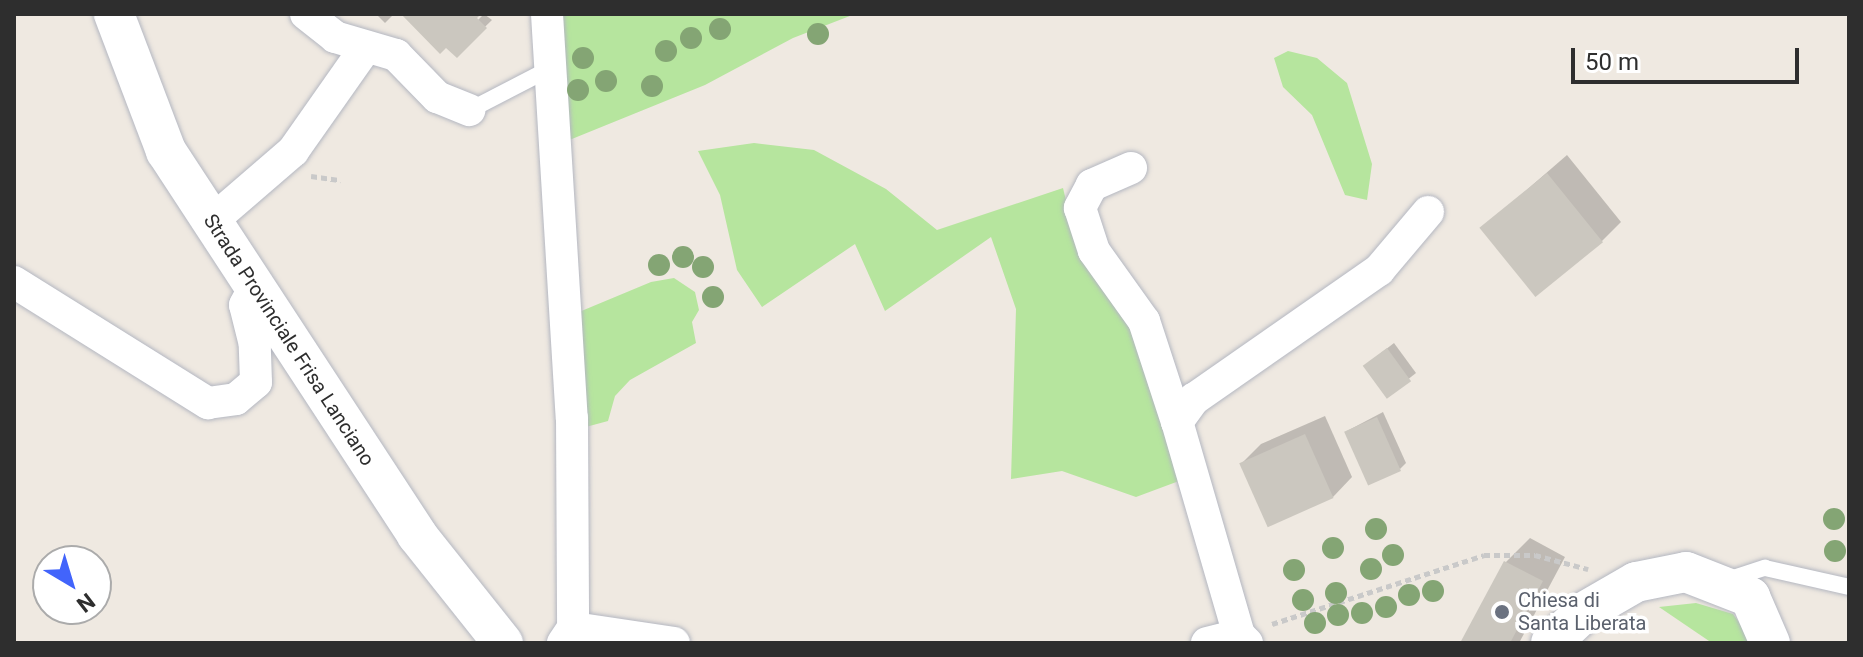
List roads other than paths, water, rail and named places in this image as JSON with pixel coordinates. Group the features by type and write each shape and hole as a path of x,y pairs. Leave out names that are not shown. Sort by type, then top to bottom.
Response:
{"street":[{"name":"Strada Provinciale Frisa Lanciano","path":"114,14 166,151 417,535 503,643"},
{"path":"306,14 335,37 396,55 437,97 470,110"},
{"path":"547,14 572,418 568,636 674,643"},
{"path":"212,221 293,151 366,47"},
{"path":"1131,168 1092,185 1080,208 1094,251 1144,321 1243,639 1207,643"},
{"path":"1177,422 1194,399 1379,270 1428,212"},
{"path":"14,282 208,403 236,399 256,382 255,345 245,305 254,288"},
{"path":"1551,643 1584,612 1636,582 1686,572 1750,597 1770,643"}],"lane":[{"path":"470,110 549,69"},
{"path":"1716,584 1765,568 1849,587"}],"place":[{"name":"Chiesa di Santa Liberata","path":"1502,612"}]}
